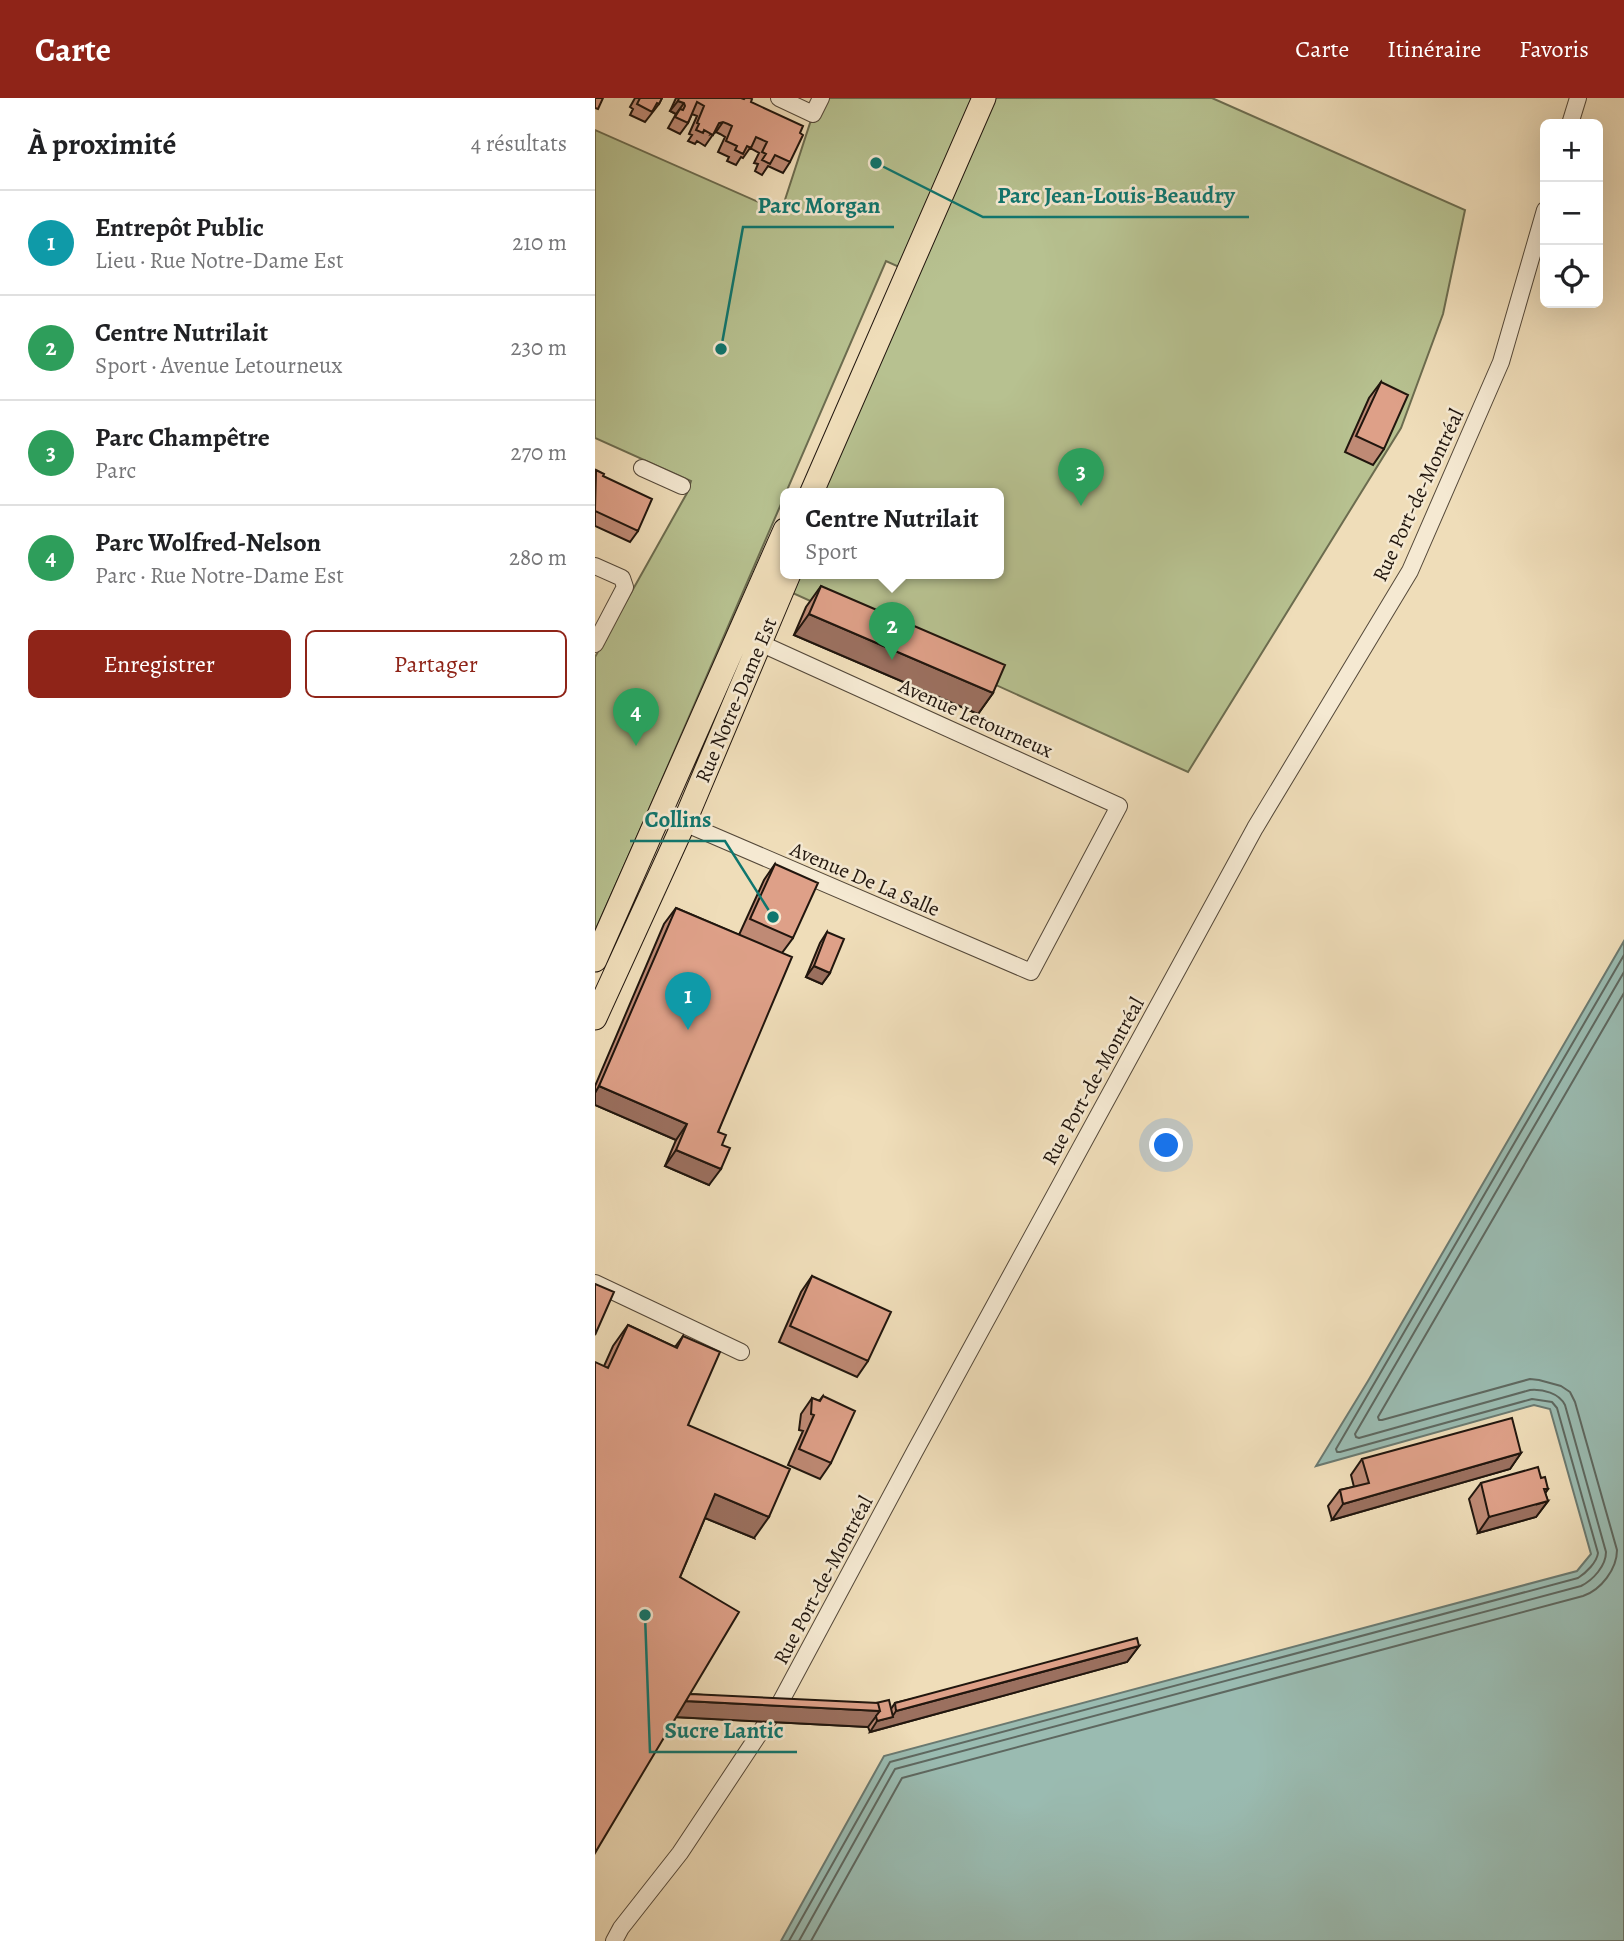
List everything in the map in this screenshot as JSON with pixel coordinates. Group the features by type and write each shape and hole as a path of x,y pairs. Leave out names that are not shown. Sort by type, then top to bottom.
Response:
{"main road":[{"path":"814,488 984,98"},
{"name":"Rue Notre-Dame Est","path":"595,1018 684,823 780,545"},
{"name":"Rue Notre-Dame Est","path":"595,960 750,638 786,579"}],"street":[{"path":"779,98 813,114 821,98"},
{"path":"1572,119 1578,98"},
{"name":"Rue Port-de-Montréal","path":"614,1941 621,1928 680,1853 781,1701 1255,828 1410,571 1501,362 1540,227"},
{"path":"642,468 682,486"},
{"path":"595,566 622,578 625,587 595,644"},
{"name":"Avenue Letourneux","path":"750,638 1119,806 1031,972"},
{"name":"Avenue De La Salle","path":"684,823 1031,972"},
{"path":"595,1283 741,1352"}],"green space":[{"path":"821,98 984,98 908,271 886,261 788,488 780,488 780,506 595,931 595,657 687,493 691,481 595,438 595,130 781,212 813,114"},
{"path":"990,98 1212,98 1465,210 1443,314 1401,428 1188,772 775,585 780,573 780,579 1004,579 1004,488 818,488"}],"water":[{"path":"1624,941 1624,1941 781,1941 884,1756 1577,1571 1591,1554 1550,1409 1534,1405 1316,1466"}],"building":[{"path":"595,98 603,98 598,109 595,108"},
{"path":"640,98 662,98 652,112 637,104"},
{"path":"679,98 750,98 751,102 803,126 800,133 803,135 790,162 775,155 770,164 762,160 766,154 762,152 767,142 756,137 751,148 747,146 743,154 735,150 737,146 726,141 732,126 728,124 719,123 713,135 704,130 703,133 696,130 704,106 697,102 688,123 675,117 685,106 678,101"},
{"path":"1381,382 1408,395 1384,449 1356,436"},
{"path":"596,470 604,474 603,476 652,499 638,531 595,511"},
{"path":"821,586 1005,665 993,693 809,614"},
{"path":"775,864 818,883 793,938 750,919"},
{"path":"676,908 792,957 718,1132 726,1135 722,1145 730,1148 721,1169 676,1150 687,1124 599,1086"},
{"path":"827,932 844,939 830,973 814,966"},
{"path":"812,1276 891,1312 868,1361 790,1326"},
{"path":"595,1284 614,1292 595,1335"},
{"path":"628,1325 677,1348 683,1336 720,1352 688,1425 790,1469 769,1517 715,1494 680,1577 739,1612 595,1853 595,1362 608,1368"},
{"path":"823,1396 855,1411 831,1463 799,1449 814,1415 811,1414 812,1398 820,1401"},
{"path":"1512,1418 1521,1453 1343,1504 1340,1490 1369,1483 1362,1459"},
{"path":"1538,1467 1541,1478 1545,1477 1548,1489 1544,1489 1548,1501 1489,1517 1481,1483"},
{"path":"1137,1638 1139,1646 896,1711 895,1703"},
{"path":"690,1694 878,1703 880,1711 686,1701"},
{"path":"889,1700 893,1717 877,1721 876,1716 880,1711 876,1703"}],"place":[{"name":"Parc Jean-Louis-Beaudry","path":"876,163"},
{"name":"Parc Morgan","path":"721,349"},
{"name":"Parc Champêtre","path":"1081,506"},
{"name":"Centre Nutrilait","path":"892,660"},
{"name":"Parc Wolfred-Nelson","path":"636,746"},
{"name":"Collins","path":"773,917"},
{"name":"Entrepôt Public","path":"688,1030"},
{"name":"Sucre Lantic","path":"645,1615"}]}
